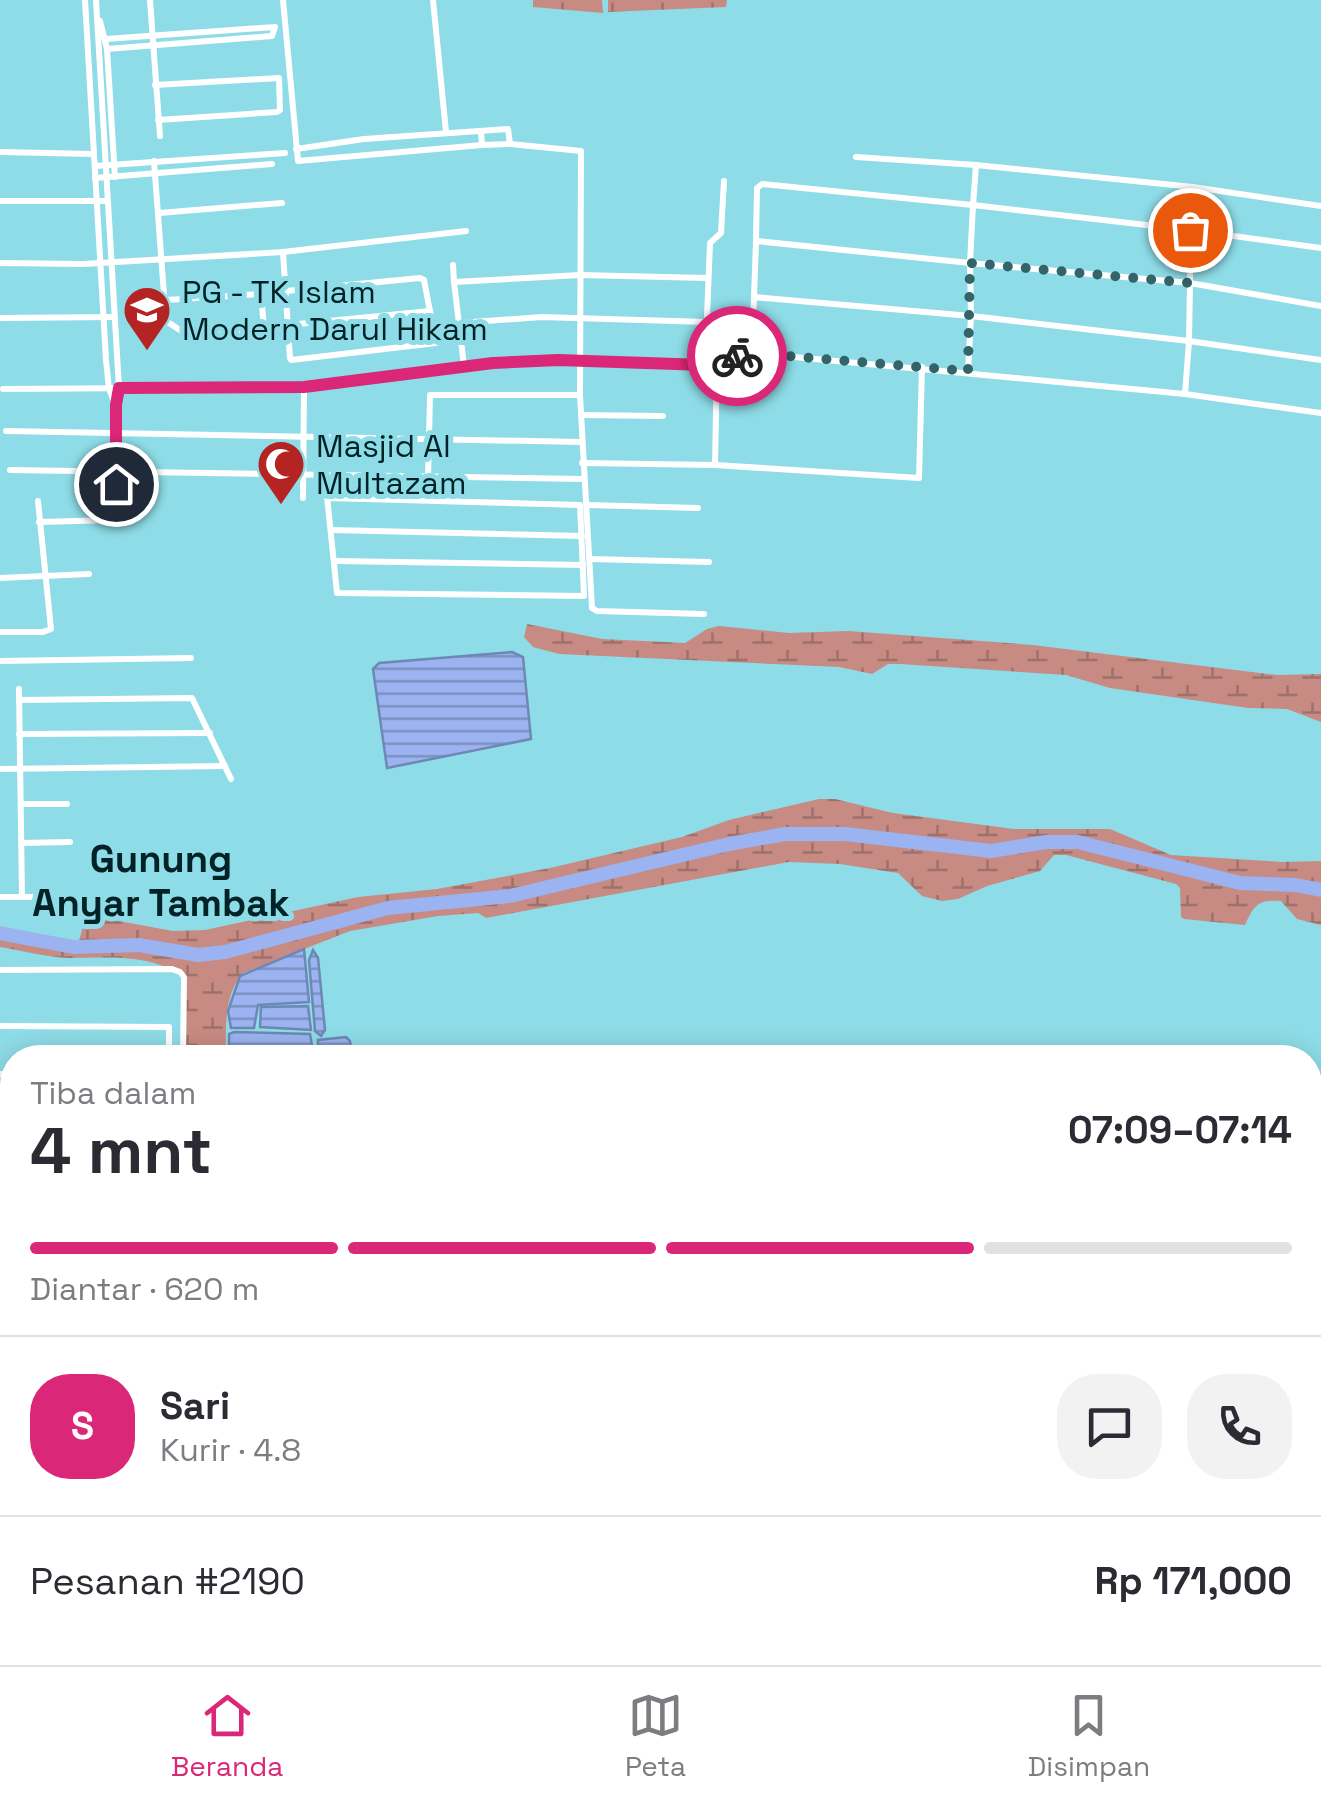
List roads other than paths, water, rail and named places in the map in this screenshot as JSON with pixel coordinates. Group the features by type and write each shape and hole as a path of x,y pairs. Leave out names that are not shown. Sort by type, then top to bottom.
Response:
{"street":[{"path":"85,0 109,388 116,405"},
{"path":"39,522 113,520 117,510 119,388 108,201 111,178 96,0"},
{"path":"150,0 160,136"},
{"path":"283,0 298,161 481,137 509,138"},
{"path":"432,0 446,132"},
{"path":"97,16 106,39 109,164"},
{"path":"106,39 273,27 275,35 106,49"},
{"path":"155,85 278,77 277,112 158,120"},
{"path":"296,149 446,132 580,149 581,442 592,608 704,614"},
{"path":"0,152 94,154"},
{"path":"95,178 284,153"},
{"path":"856,157 1193,187 1321,206"},
{"path":"95,166 272,164"},
{"path":"968,371 976,166"},
{"path":"154,168 166,318 189,336 262,330 262,295 166,300"},
{"path":"705,365 706,278 710,243 722,233 724,180"},
{"path":"752,353 757,188 762,184 973,205 1321,248"},
{"path":"1185,394 1193,187"},
{"path":"0,201 108,201"},
{"path":"159,213 282,204"},
{"path":"0,263 112,263 283,252 466,231"},
{"path":"756,241 1190,283 1321,306"},
{"path":"283,252 290,358 436,343 424,280 420,278 286,291"},
{"path":"453,265 464,366"},
{"path":"454,282 580,274 706,278"},
{"path":"754,297 972,316 1321,360"},
{"path":"288,325 430,311"},
{"path":"0,318 114,317"},
{"path":"458,323 580,318 706,322"},
{"path":"3,390 304,387 464,366 580,361 705,365 752,353 968,371 1321,413"},
{"path":"715,465 717,360"},
{"path":"582,463 715,465 919,478 922,367"},
{"path":"303,498 304,387"},
{"path":"428,479 430,395 580,396"},
{"path":"581,415 663,416"},
{"path":"6,431 428,436 581,442"},
{"path":"10,470 584,479"},
{"path":"324,477 337,593 584,596 580,505 327,498"},
{"path":"0,632 50,629 38,501"},
{"path":"588,505 698,508"},
{"path":"331,530 582,536"},
{"path":"590,559 709,562"},
{"path":"334,560 583,566"},
{"path":"0,578 89,574"},
{"path":"0,661 191,658"},
{"path":"18,689 22,897"},
{"path":"19,700 192,698 231,779"},
{"path":"19,734 210,733"},
{"path":"0,769 225,766"},
{"path":"20,804 68,804"},
{"path":"21,842 70,842"},
{"path":"0,897 73,897"},
{"path":"0,970 180,972 184,978 184,1045"},
{"path":"0,1026 169,1027 169,1045"}],"water":[{"path":"512,652 523,657 531,739 387,768 373,669 379,663"},
{"path":"304,949 309,1002 258,1005 254,1028 231,1028 228,1011 240,976"},
{"path":"313,950 318,958 325,1030 321,1036 315,1031 309,960"},
{"path":"308,1006 311,1030 260,1027 261,1007"},
{"path":"229,1034 310,1034 312,1045 229,1045"},
{"path":"346,1037 350,1045 318,1045 318,1040"}],"waterway":[{"path":"0,933 73,947 139,945 198,955 225,952 388,908 510,896 785,834 845,834 991,851 1046,842 1078,842 1240,883 1321,890"}],"place":[{"name":"PG - TK Islam Modern Darul Hikam","path":"147,352"},
{"name":"Masjid Al Multazam","path":"281,506"}],"district":[{"name":"Gunung Anyar Tambak","path":"161,881"}]}
